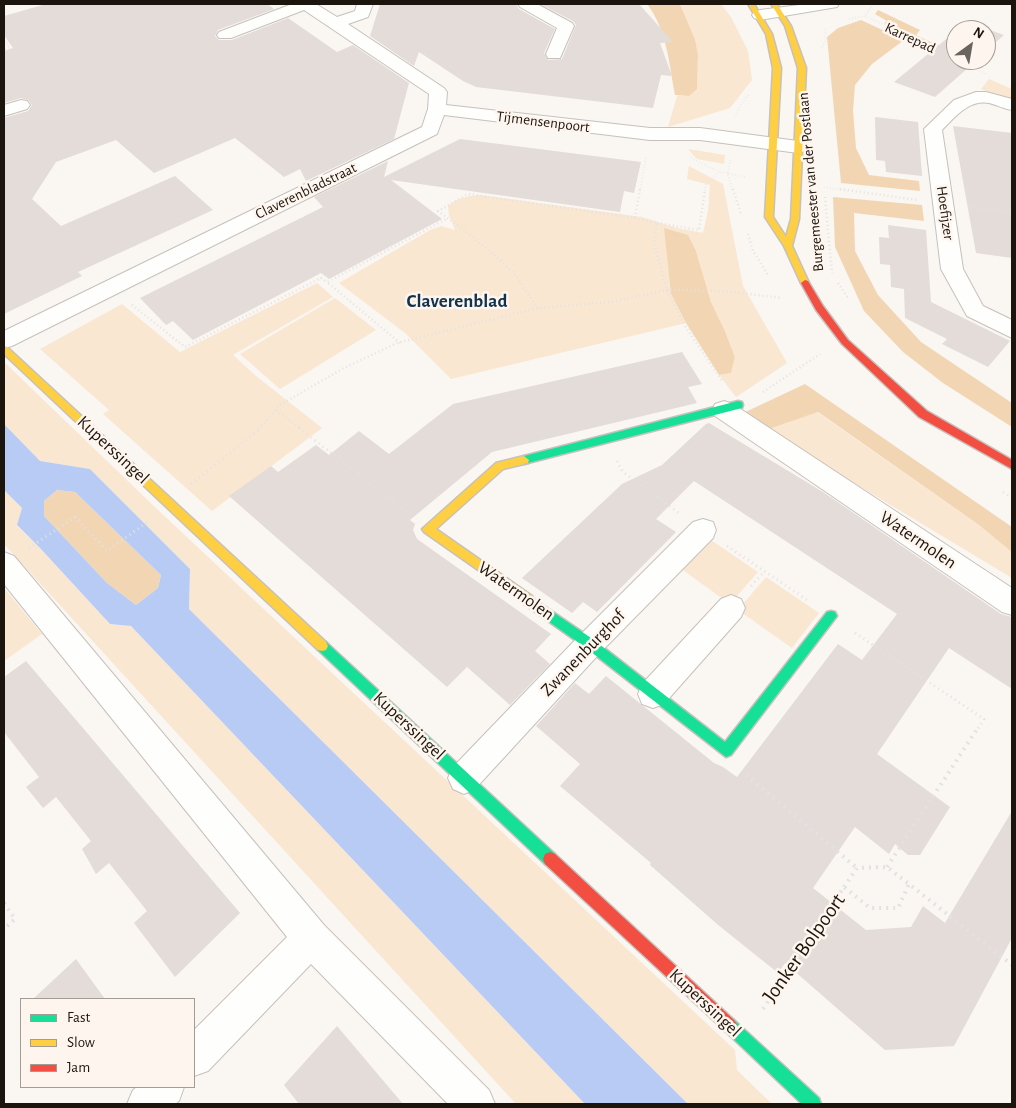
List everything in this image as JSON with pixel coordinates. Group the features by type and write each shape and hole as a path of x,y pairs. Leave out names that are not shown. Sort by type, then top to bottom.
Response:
{"street":[{"path":"225,35 306,4 438,92 437,109"},
{"path":"336,23 362,14 365,4"},
{"path":"526,4 566,26 554,54"},
{"path":"756,9 831,4"},
{"name":"Burgemeester van der Postlaan","path":"777,8 796,44 802,68 795,219 788,246"},
{"name":"Burgemeester van der Postlaan","path":"756,9 774,45 777,68 769,218 788,246 798,273 819,308 845,342 923,414 1012,465"},
{"name":"Hoefijzer","path":"1012,105 981,91 964,100 933,129 952,269 975,311 1012,330"},
{"path":"4,111 21,105"},
{"name":"Tijmensenpoort","path":"437,109 650,134 722,150 772,150 797,154"},
{"name":"Claverenbladstraat","path":"4,340 430,130 437,109"},
{"name":"Kuperssingel","path":"4,350 172,504 814,1104"},
{"path":"428,529 500,466 731,408"},
{"name":"Watermolen","path":"731,408 1012,603"},
{"name":"Watermolen","path":"428,529 590,644 726,751"},
{"name":"Zwanenburghof","path":"464,778 590,644 703,530"},
{"path":"14,557 311,938 475,1104"},
{"path":"653,694 731,608"},
{"path":"726,751 831,616"},
{"path":"195,1056 311,938"},
{"path":"148,1104 164,1088"}],"path":[{"name":"Karrepad","path":"873,4 865,16 946,54"},
{"path":"820,54 826,40 825,24"},
{"path":"211,25 225,35 235,43 38,113 25,109 16,98 18,96 17,91 211,25"},
{"path":"4,40 10,48 4,50"},
{"path":"118,56 140,60 144,64 144,70 138,78"},
{"path":"111,83 130,57"},
{"path":"101,62 94,74 101,81 124,83"},
{"path":"96,68 144,70"},
{"path":"736,117 740,106 750,93"},
{"path":"636,218 650,134"},
{"path":"538,308 512,271 471,235 438,211 468,194 636,218 657,224 699,230 706,184 719,172"},
{"name":"Burgemeester van der Postlaan","path":"824,187 831,273 851,303"},
{"path":"327,282 448,218"},
{"path":"657,224 654,244 667,290 731,408 770,389 821,354"},
{"path":"110,287 184,347 321,278 400,342"},
{"path":"14,557 75,517 107,551 172,504 179,494 261,428 280,405 342,369 400,342 538,308 611,302 667,290 724,291 783,298"},
{"path":"276,410 428,529"},
{"path":"726,751 735,766 857,868 887,867 1012,965"},
{"path":"844,887 857,868"},
{"name":"Jonker Bolpoort","path":"743,1038 844,887 870,908 898,908 909,884"},
{"path":"4,904 15,919 4,929"}],"shaded area":[{"path":"647,4 679,4 681,7 695,39 698,55 697,89 689,96 675,95 663,36 654,14"},
{"path":"679,4 721,4 731,17 748,51 752,80 730,108 668,127 677,96 689,96 697,88 698,55 695,39"},
{"path":"878,10 920,30 916,35 946,49 946,52 884,23 887,21 875,14"},
{"path":"861,20 904,40 872,64 855,85 853,111 856,148 869,175 919,181 920,191 841,183 827,37 838,28"},
{"path":"989,79 1012,89 1012,101 981,89"},
{"path":"688,149 725,155 724,164 697,159"},
{"path":"689,166 723,184 743,286 787,363 736,397 719,375 731,373 735,357 711,302 696,251 671,294 686,323 451,379 405,333 339,283 430,230 441,226 455,230 449,215 448,206 459,199 471,196 480,195 642,217 677,228 703,233 708,211 710,185 687,179"},
{"path":"833,197 922,205 924,221 854,213 855,251 878,295 921,342 1012,403 1012,427 943,383 903,352 864,311 835,247"},
{"path":"664,228 688,235 696,251 711,302 735,357 731,373 719,375 686,323 671,294"},
{"path":"317,283 333,297 233,355 256,376 322,428 212,511 103,414 109,410 40,349 122,304 180,352"},
{"path":"335,298 376,330 280,389 240,354"},
{"path":"4,362 159,511 735,1050 737,1070 772,1104 688,1104 189,609 190,569 90,469 40,461 4,424"},
{"path":"805,384 1012,527 1012,552 979,525 818,412 766,430 739,415"},
{"path":"817,412 1009,548 1012,552 1012,578 766,430"},
{"path":"4,490 22,508 17,526 40,548 110,624 131,626 585,1104 516,1104 4,544"},
{"path":"57,490 75,492 161,575 158,588 136,605 107,583 44,516 44,501"},
{"path":"708,538 758,572 730,604 680,568"},
{"path":"766,577 819,613 792,648 738,610"},
{"path":"4,588 42,634 4,661"}],"water":[{"path":"4,424 40,461 90,469 190,569 189,609 688,1104 585,1104 131,626 110,624 17,525 22,508 4,490","holes":["57,490 75,492 161,575 158,588 136,605 107,583 44,516 44,501"]}],"building":[{"path":"46,4 267,4 274,9 218,30 215,36 219,40 232,40 288,18 337,52 353,45 409,83 394,139 306,181 300,169 284,177 235,138 154,173 116,140 56,162 32,199 61,226 175,176 213,210 78,272 82,276 4,314 4,118 28,111 32,105 28,100 21,98 4,103 4,51 13,48 4,35 4,16"},
{"path":"380,4 516,4 519,9 555,29 544,53 548,60 562,59 576,25 573,21 540,4 639,4 673,42 660,43 672,76 661,75 653,108 476,87 463,81 419,52 414,66 370,36"},
{"path":"996,32 1004,35 996,42"},
{"path":"946,39 946,70 966,70 935,97 894,82"},
{"path":"875,117 918,122 922,176 886,172 885,161 876,160"},
{"path":"953,126 1012,133 1012,258 976,253"},
{"path":"460,139 641,162 634,193 624,191 620,212 391,180 442,219 329,279 321,273 193,340 173,321 166,325 140,298 323,207 314,197 388,161 384,177"},
{"path":"888,225 926,230 931,302 1010,341 988,367 942,344 947,339 905,318 904,289 891,287 890,265 880,264 879,237 889,238"},
{"path":"682,352 702,384 688,387 697,403 492,452 410,520 415,524 413,530 417,539 551,634 535,651 550,664 510,705 467,667 447,687 229,496 271,466 278,472 316,445 329,455 359,431 389,454 453,404"},
{"path":"709,423 823,492 1001,614 1012,617 1012,689 949,648 877,754 950,807 920,855 908,855 895,844 889,854 855,827 813,888 866,930 911,927 923,906 945,923 1012,811 1012,938 954,1046 885,1050 785,963 778,973 717,924 650,865 651,863 560,786 580,764 536,726 575,683 589,694 606,676 714,763 737,777 838,644 862,660 897,614 694,481 656,519 676,532 597,612 583,602 572,613 522,578 622,484 662,465"},
{"path":"26,661 240,913 175,977 134,923 147,911 109,863 96,874 82,849 91,841 56,797 43,808 26,787 39,777 4,732 4,677"},
{"path":"76,959 104,998 34,998"},
{"path":"337,1026 403,1104 299,1104 284,1085"}],"traffic: fast":[{"path":"524,460 738,405"},
{"path":"528,600 590,644 726,751 831,616"},
{"path":"322,646 550,859"},
{"path":"729,1025 813,1104"}],"traffic: slow":[{"path":"751,4 769,34 777,68 769,217 788,246 805,283"},
{"path":"774,4 788,26 802,68 795,219 788,246"},
{"path":"4,349 322,646"},
{"path":"524,460 500,466 428,529 528,600"}],"traffic: jam":[{"path":"805,283 819,308 845,342 923,414 1012,465"},
{"path":"550,859 729,1025"}],"district":[{"name":"Claverenblad","path":"457,301"}]}
